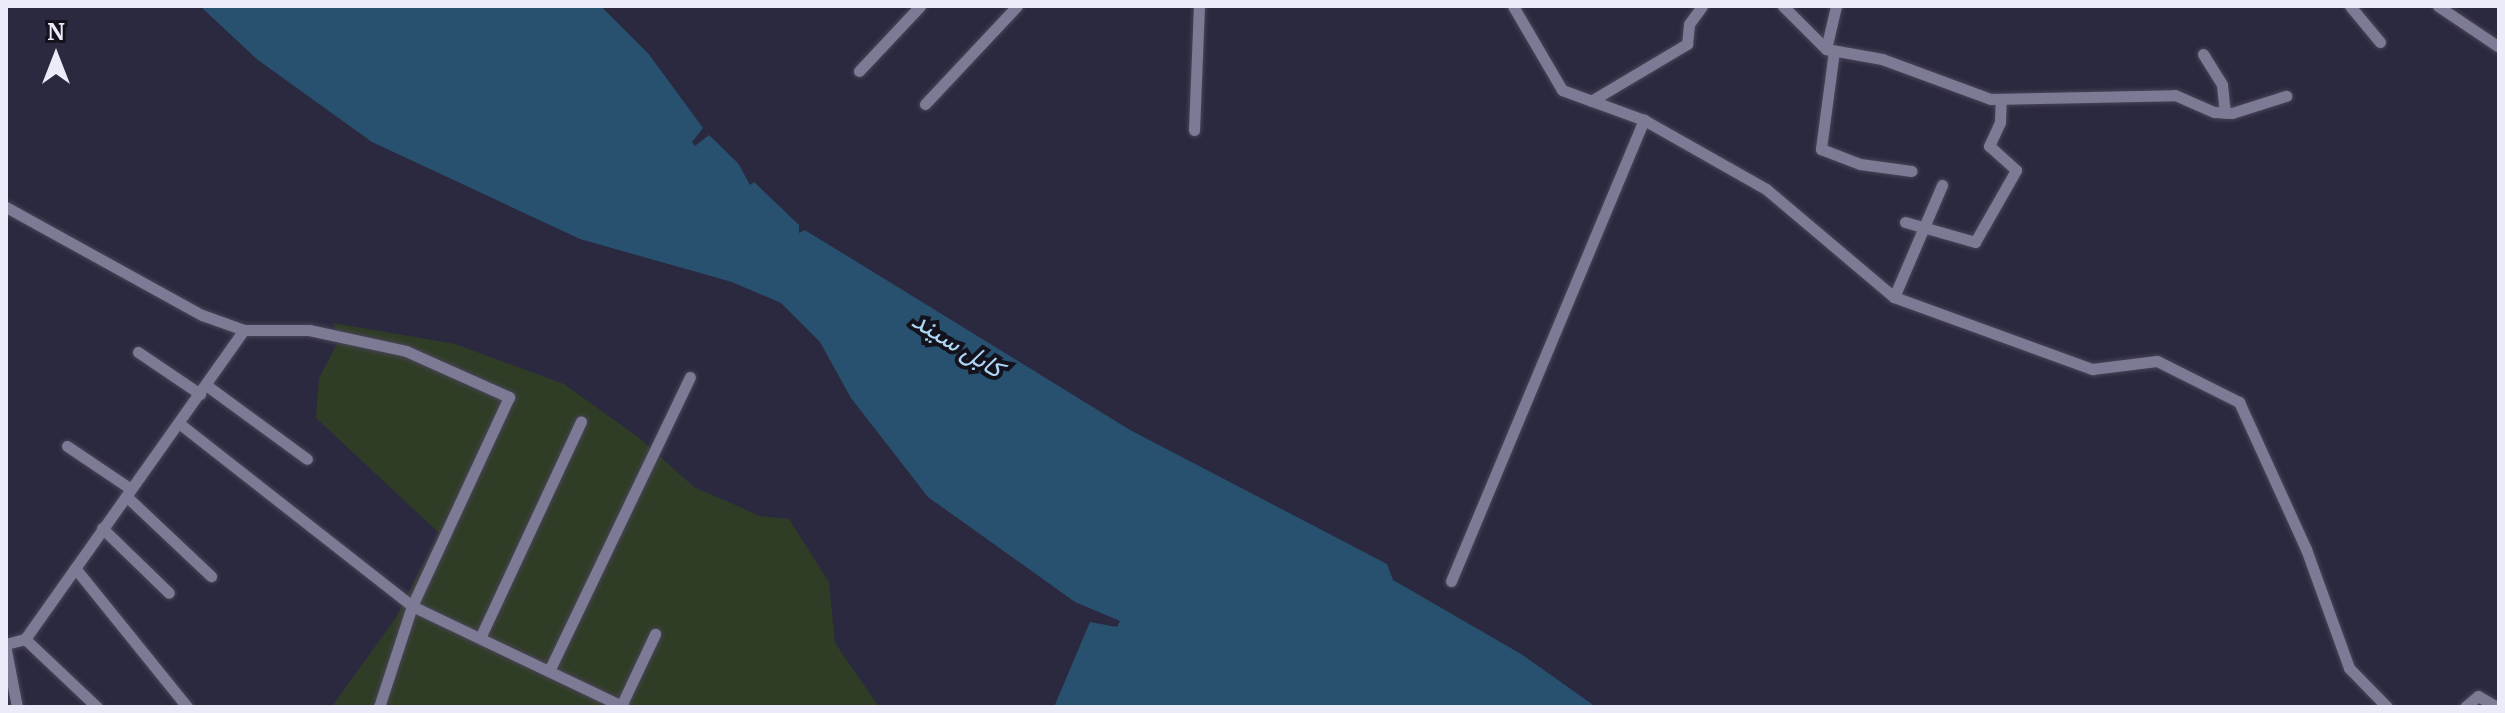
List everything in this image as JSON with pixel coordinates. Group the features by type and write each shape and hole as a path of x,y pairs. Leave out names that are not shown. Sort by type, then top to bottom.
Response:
{"street":[{"path":"859,71 920,6"},
{"path":"925,104 1017,6"},
{"path":"1194,130 1199,6"},
{"path":"1513,6 1562,90 1644,120 1766,189 1894,297 2092,369 2157,361 2239,402 2306,549 2349,668 2387,707"},
{"path":"1591,101 1687,44 1689,24 1702,6"},
{"path":"1783,6 1830,50 1882,59 2001,99 2175,95 2225,113 2286,96"},
{"path":"1836,6 1821,149 1860,164 1912,171"},
{"path":"2350,6 2380,42"},
{"path":"2438,6 2499,47"},
{"path":"2203,54 2222,85 2225,113"},
{"path":"1905,222 1975,242 2016,170 1989,146 2000,122 2001,99"},
{"path":"1451,581 1644,120"},
{"path":"1894,297 1942,185"},
{"path":"6,207 202,315 244,330 309,330 406,351 509,397 412,606 379,707"},
{"path":"6,644 25,639 244,330"},
{"path":"138,352 203,390 307,459"},
{"path":"549,671 690,377"},
{"path":"480,638 581,421"},
{"path":"180,424 412,606 623,706 655,634"},
{"path":"67,446 129,492 211,576"},
{"path":"102,528 169,593"},
{"path":"75,568 187,707"},
{"path":"25,639 97,707"},
{"path":"6,650 17,707"},
{"path":"2465,707 2478,696 2497,707"}],"green space":[{"path":"333,323 455,344 564,384 638,437 694,487 760,516 789,519 829,582 835,643 879,707 333,705 395,619 439,533 316,418 319,378 340,338"}],"water":[{"name":"کابل سيند","path":"200,6 601,6 648,53 709,134 805,230 1130,430 1387,564 1393,580 1521,654 1596,707 1054,707 1090,622 1117,627 1120,621 1075,602 928,497 851,398 820,342 781,303 732,282 580,239 372,142 258,60"}],"pier":[{"path":"601,6 641,39 706,126 784,209 881,276 805,230 799,233 799,225 754,182 750,185 738,163 709,135 695,146 692,142 703,128 648,53"}]}
